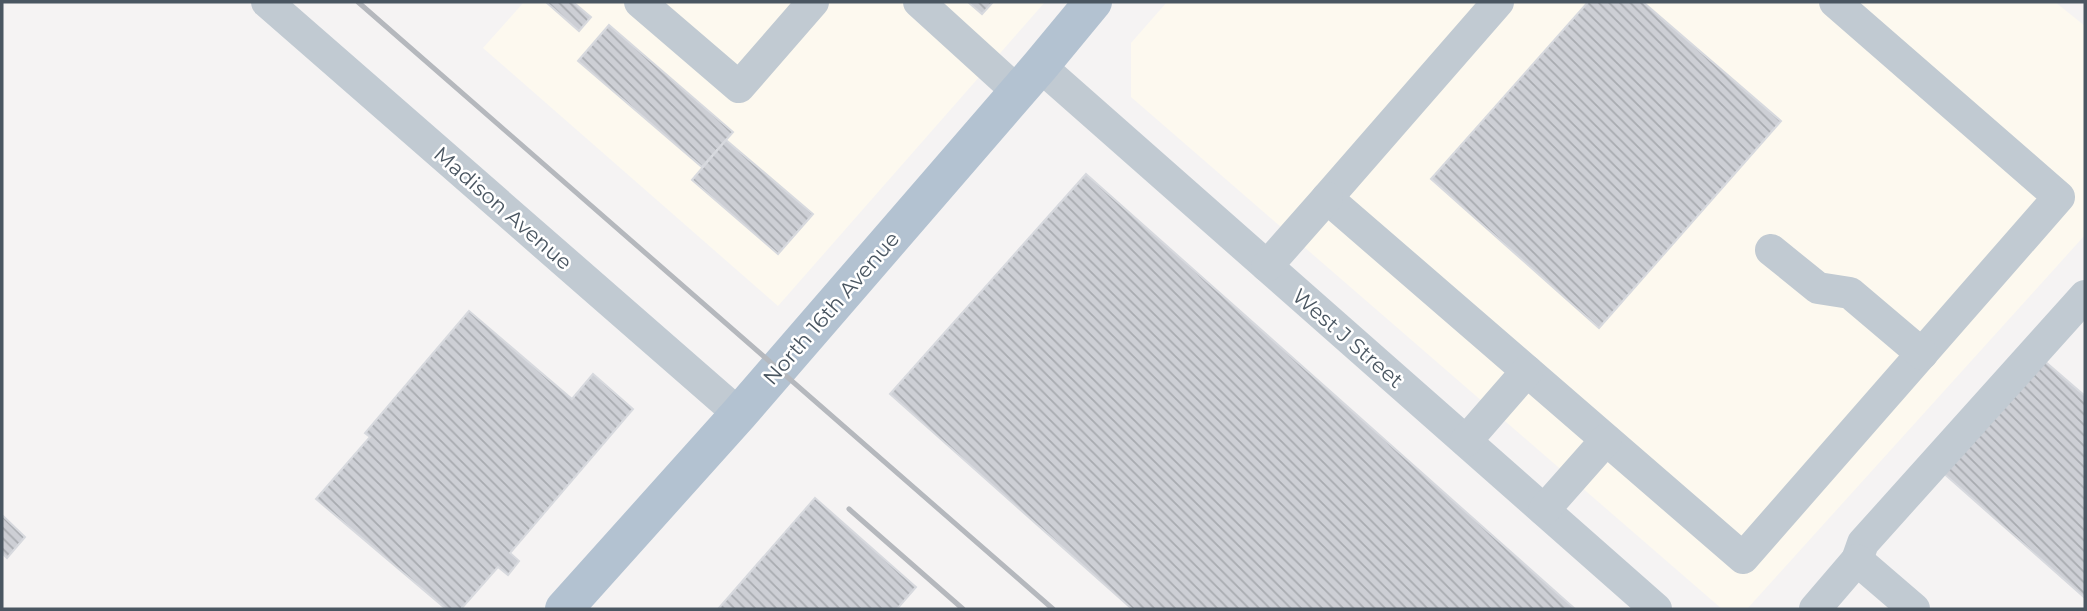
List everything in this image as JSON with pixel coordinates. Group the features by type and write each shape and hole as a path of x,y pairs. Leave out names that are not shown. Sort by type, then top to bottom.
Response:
{"main road":[{"name":"North 16th Avenue","path":"564,609 739,414 1030,79 1093,2"}],"street":[{"name":"Madison Avenue","path":"267,2 739,414"},
{"path":"640,2 739,87 813,2"},
{"name":"West J Street","path":"919,2 1030,79 1267,266 1656,609"},
{"path":"1267,266 1498,2"},
{"path":"1327,198 1742,558 2059,197 1835,2"},
{"path":"1771,250 1818,288 1850,293 1922,354"},
{"path":"1815,609 1857,560 1863,543 2085,296"},
{"path":"1466,442 1527,371"},
{"path":"1544,510 1606,440"},
{"path":"1857,560 1914,609"}],"shaded area":[{"path":"524,2 1045,2 778,306 483,48"},
{"path":"1167,2 2055,2 2085,26 2085,235 1747,609 1722,609 1131,97 1131,43"}],"building":[{"path":"546,2 573,2 591,17 579,31"},
{"path":"968,2 993,2 982,14"},
{"path":"1588,2 1643,2 1781,121 1599,328 1431,179"},
{"path":"609,25 733,132 702,167 578,61"},
{"path":"726,140 813,214 778,254 692,180"},
{"path":"1086,174 1575,609 1132,609 890,394"},
{"path":"469,311 572,399 593,374 633,409 510,553 519,561 508,575 498,567 461,609 446,609 316,499 370,437 365,433"},
{"path":"2041,358 2085,396 2085,598 1941,471"},
{"path":"815,498 916,587 897,609 718,609"},
{"path":"2,515 25,537 7,558 2,553"}],"railway":[{"path":"358,2 1053,609"},
{"path":"849,509 963,609"}]}
